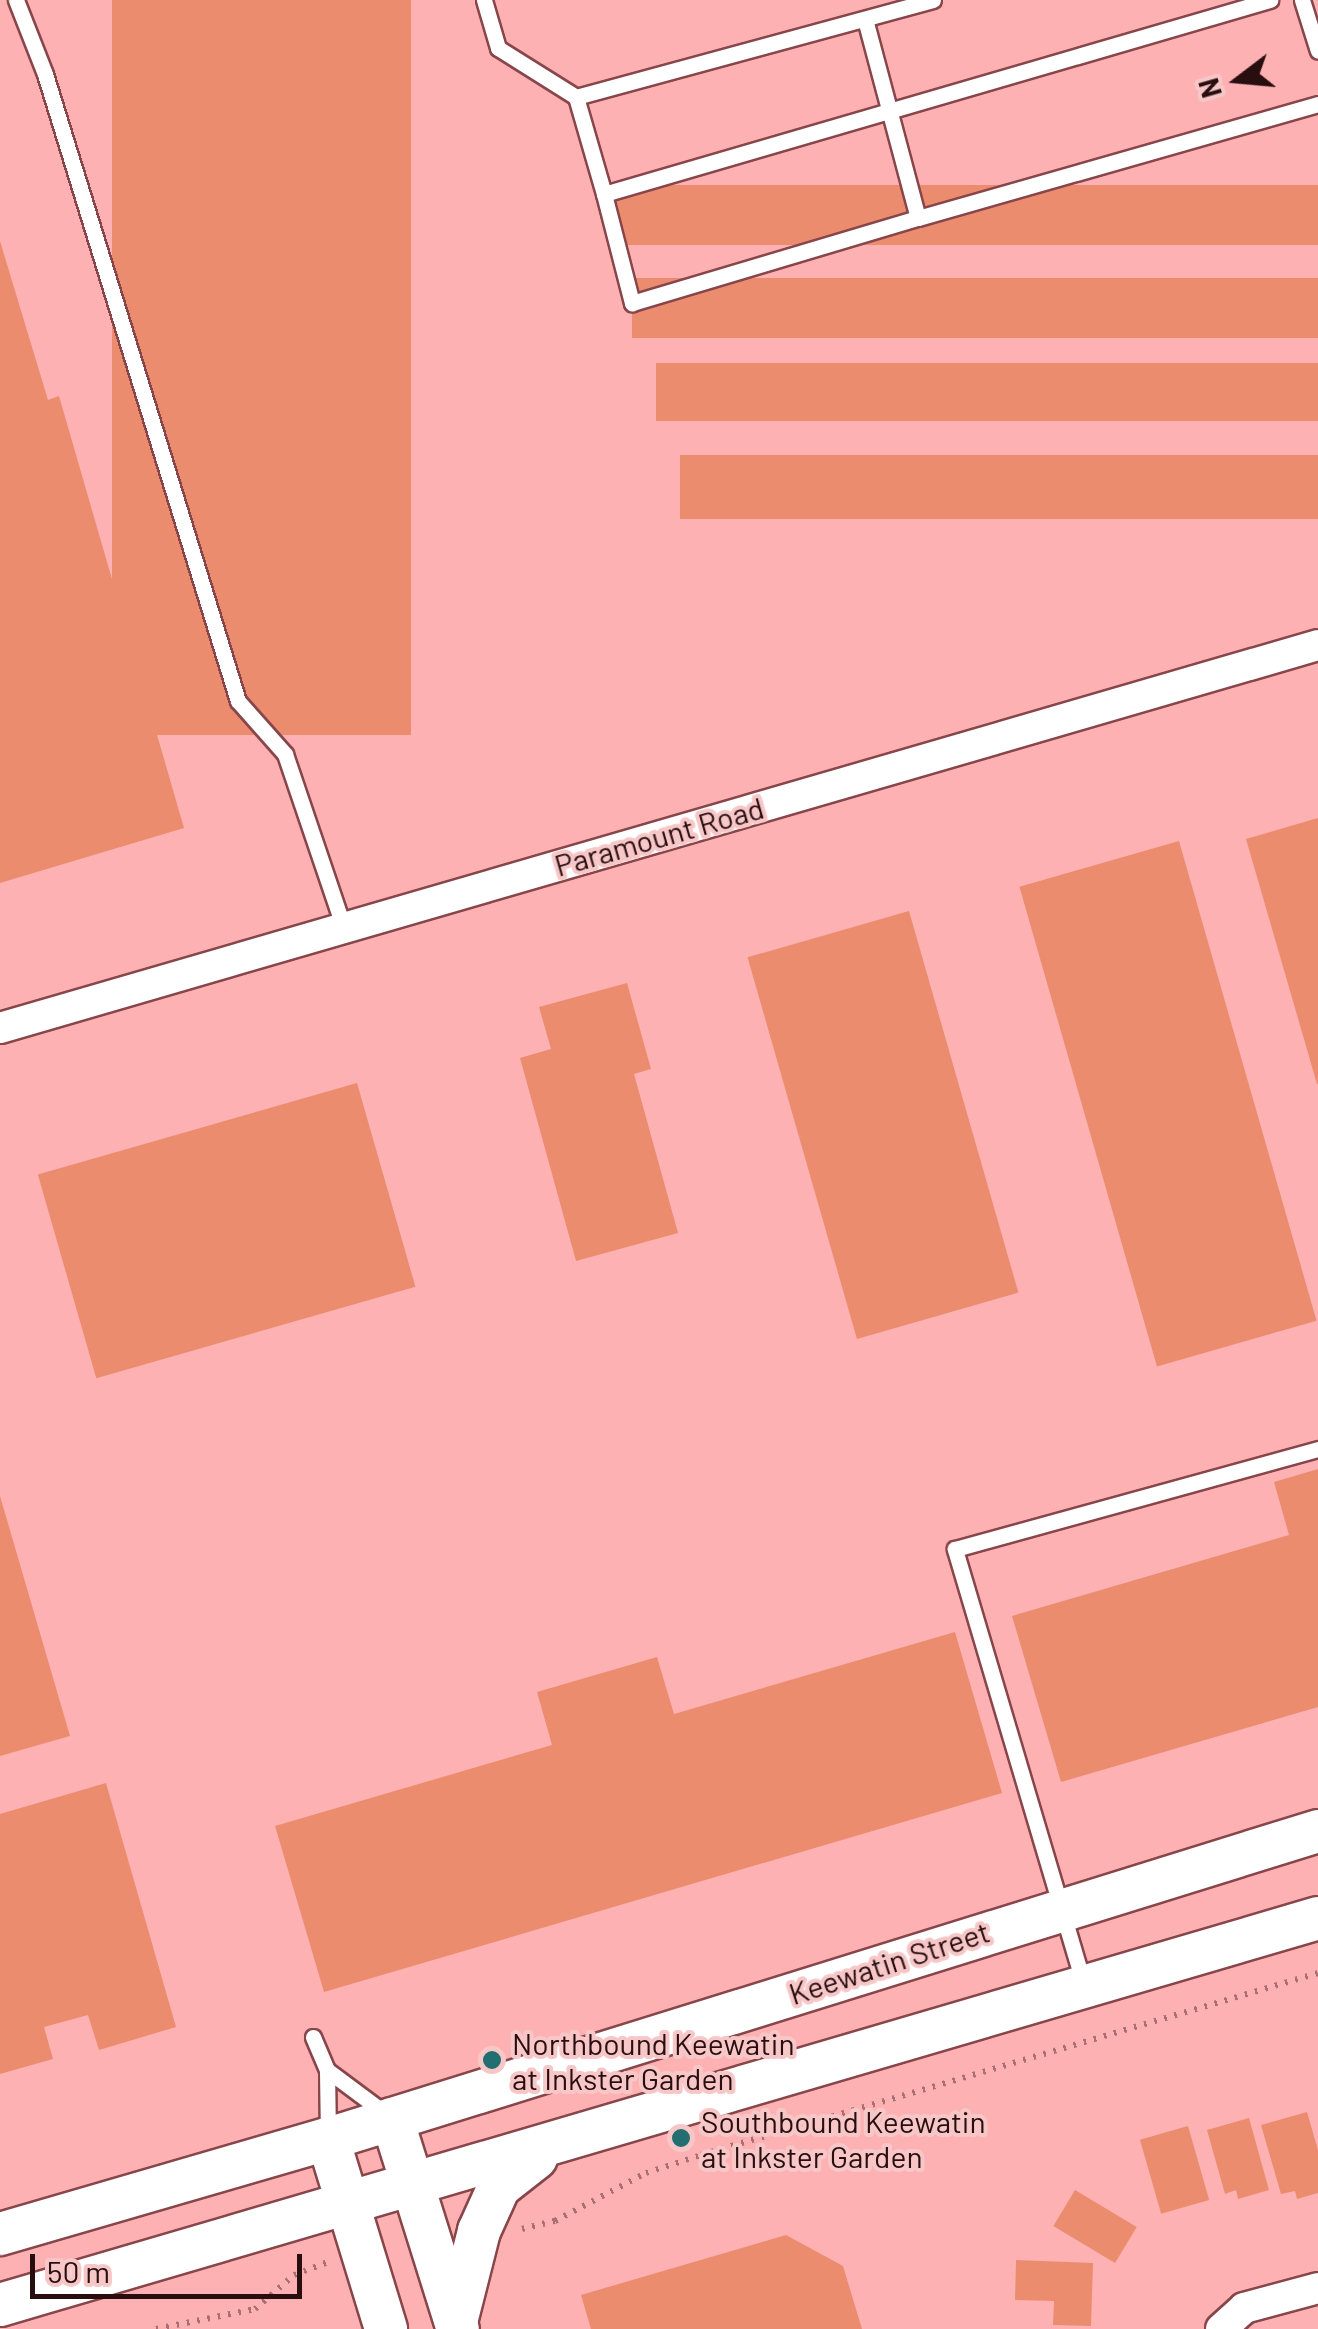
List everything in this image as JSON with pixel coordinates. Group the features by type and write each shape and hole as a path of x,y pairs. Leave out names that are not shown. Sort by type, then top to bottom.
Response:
{"street":[{"name":"Paramount Road","path":"0,1028 1318,645"},
{"name":"Keewatin Street","path":"0,2234 328,2139 1318,1830"},
{"path":"0,2305 414,2187 1318,1918"},
{"path":"392,2118 457,2326"},
{"path":"328,2139 386,2329"},
{"path":"457,2326 479,2231 498,2187 550,2147"},
{"path":"1221,2329 1244,2308 1318,2288"}],"lane":[{"path":"16,0 45,74 238,701 285,754 344,928"},
{"path":"484,0 498,48 576,97 632,303 1318,104"},
{"path":"576,97 932,0"},
{"path":"604,194 1217,7 1270,0"},
{"path":"1302,0 1318,51"},
{"path":"865,20 918,218"},
{"path":"1084,1987 955,1549 1318,1450"},
{"path":"312,2037 327,2070 328,2139"},
{"path":"327,2070 392,2118"}],"path":[{"path":"514,2230 555,2221 646,2173 702,2155 1318,1973"},
{"path":"156,2329 255,2309 294,2275"}],"building":[{"path":"112,0 411,0 411,735 112,735"},
{"path":"607,185 1318,185 1318,245 607,245"},
{"path":"0,241 48,400 59,396 184,828 0,883"},
{"path":"632,278 1318,278 1318,338 632,338"},
{"path":"656,363 1318,363 1318,421 656,421"},
{"path":"680,455 1318,455 1318,519 680,519"},
{"path":"1318,818 1318,1084 1317,1084 1246,839"},
{"path":"1179,841 1317,1321 1157,1366 1019,887"},
{"path":"909,911 1018,1293 857,1339 748,957"},
{"path":"627,983 651,1069 634,1074 678,1233 576,1261 520,1058 551,1049 539,1007"},
{"path":"357,1083 415,1287 96,1378 38,1175"},
{"path":"1318,1469 1318,1707 1061,1782 1012,1616 1289,1535 1274,1482"},
{"path":"0,1496 70,1736 0,1756"},
{"path":"955,1632 1002,1793 324,1992 275,1826 552,1745 537,1692 657,1657 674,1714"},
{"path":"106,1783 176,2027 99,2050 88,2015 44,2027 53,2059 0,2074 0,1814"},
{"path":"1307,2112 1318,2150 1318,2193 1297,2199 1295,2191 1281,2194 1261,2125"},
{"path":"1249,2118 1269,2190 1238,2199 1236,2190 1225,2194 1207,2130"},
{"path":"1188,2126 1209,2200 1161,2214 1140,2140"},
{"path":"1075,2190 1137,2227 1115,2263 1053,2226"},
{"path":"786,2235 843,2266 862,2329 591,2329 581,2295"},
{"path":"1016,2260 1093,2263 1091,2326 1053,2325 1054,2301 1015,2300"}],"place":[{"name":"Northbound Keewatin at Inkster Garden","path":"492,2060"},
{"name":"Southbound Keewatin at Inkster Garden","path":"681,2138"}]}
